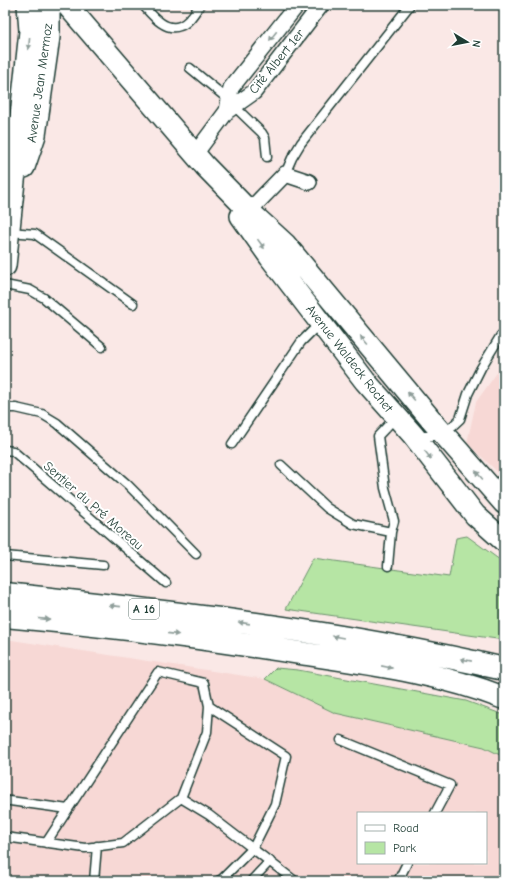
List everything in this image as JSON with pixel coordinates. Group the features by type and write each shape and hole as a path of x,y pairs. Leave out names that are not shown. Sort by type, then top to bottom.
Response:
{"highway":[{"name":"A 16","path":"5,594 156,610 283,628 421,652 504,669"},
{"name":"A 16","path":"5,616 180,635 279,649 440,677 463,683 504,698"}],"main road":[{"name":"Avenue Jean Mermoz","path":"5,266 9,195 30,31 28,5"},
{"name":"Avenue Jean Mermoz","path":"9,195 35,135 49,37 49,5"},
{"name":"Avenue Waldeck Rochet","path":"67,5 200,160 249,211 285,244 444,434 504,503"},
{"name":"Avenue Waldeck Rochet","path":"84,5 88,14 133,82"},
{"name":"Avenue Waldeck Rochet","path":"200,160 270,257 365,381 413,435 475,515 504,541"}],"street":[{"name":"Cité Albert 1er","path":"200,160 230,106 231,88 297,5"},
{"name":"Cité Albert 1er","path":"230,106 254,92 321,5"},
{"path":"249,211 285,174 309,182"}],"lane":[{"path":"143,5 156,18 167,26 180,26 190,18 200,5"},
{"path":"285,174 301,143 410,5"},
{"path":"190,68 264,136 267,157"},
{"path":"8,232 35,234 133,304"},
{"path":"5,285 30,290 44,298 102,347"},
{"path":"232,444 301,342 321,323"},
{"path":"413,435 436,436 444,434 460,419 468,394 481,368 501,335"},
{"path":"5,408 20,409 42,414 56,423 128,485 196,554"},
{"path":"388,566 391,532 394,521 385,488 378,436 396,416"},
{"name":"Sentier du Pré Moreau","path":"5,450 13,451 166,583"},
{"path":"281,465 328,508 353,524 391,532"},
{"path":"5,556 103,565"},
{"path":"5,837 85,848 122,843 181,798 207,732 209,706 204,683 158,672 46,842"},
{"path":"209,706 286,756 275,804 253,848 222,879 218,881"},
{"path":"341,740 450,785 436,812"},
{"path":"181,798 209,815 296,881"},
{"path":"10,801 68,808"},
{"path":"94,881 96,846"},
{"path":"252,881 270,861"},
{"path":"398,881 406,864"}],"shaded area":[{"path":"504,363 504,478 467,443 476,402"},
{"path":"5,639 265,679 335,713 484,747 504,757 504,881 5,881"}],"green space":[{"path":"467,536 504,563 504,641 286,609 313,558 449,577 456,538"},
{"path":"276,668 298,670 466,701 504,715 504,757 484,747 335,713 265,679"}]}
